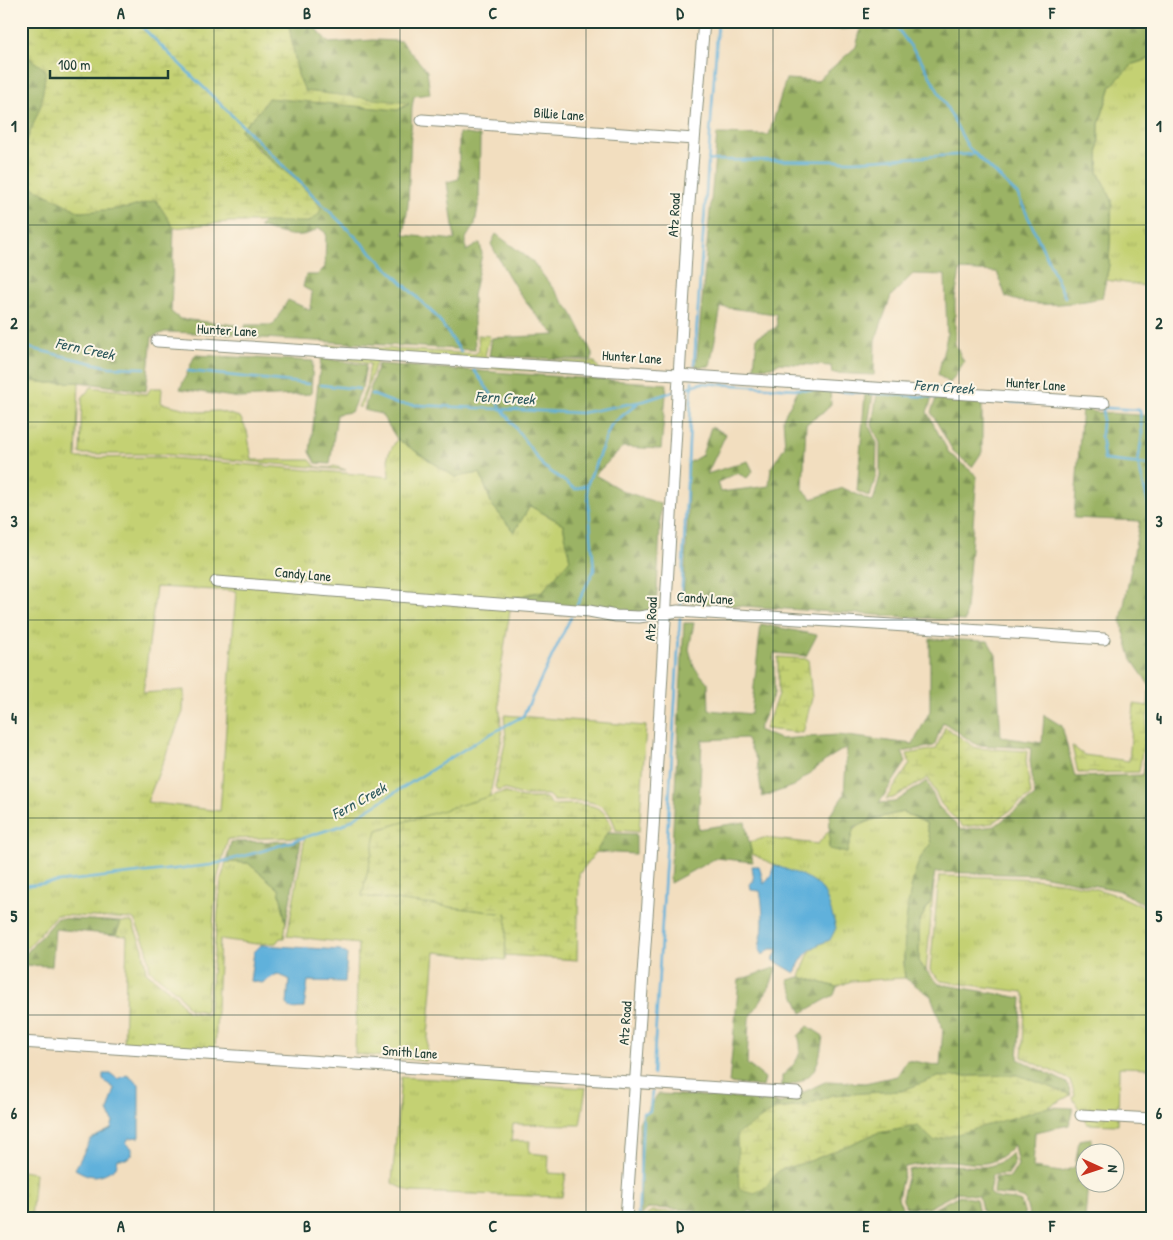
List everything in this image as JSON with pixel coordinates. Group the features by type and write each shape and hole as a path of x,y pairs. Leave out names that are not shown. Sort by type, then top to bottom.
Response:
{"street":[{"name":"Atz Road","path":"626,1219 666,611 694,139 704,21"},
{"name":"Billie Lane","path":"422,120 694,139"},
{"name":"Hunter Lane","path":"158,341 1104,403"},
{"name":"Candy Lane","path":"216,582 589,611 616,616 639,616 666,611 1104,639"},
{"name":"Smith Lane","path":"21,1042 797,1093"},
{"path":"1081,1114 1152,1119"}],"green space":[{"path":"21,21 288,21 298,75 305,91 409,103 398,110 268,98 260,110 240,130 259,151 297,181 321,207 319,214 309,222 228,222 174,228 156,200 128,208 80,212 21,181 21,155 41,105 46,70 21,52"},
{"path":"288,21 315,21 316,29 329,43 373,40 401,41 427,71 430,94 414,96 412,107 408,205 404,235 455,240 447,182 459,179 459,133 480,136 479,201 475,224 466,238 466,251 480,243 482,254 473,296 475,350 245,337 245,325 273,325 288,300 310,310 312,292 303,287 306,275 317,275 325,267 326,233 319,228 305,235 290,235 259,227 265,221 309,222 321,207 240,131 260,110 268,98 398,110 409,104 305,91 298,75"},
{"path":"816,21 1152,21 1152,58 1133,64 1111,86 1099,124 1098,172 1112,200 1109,265 1102,298 1054,304 1018,301 1006,297 997,272 960,270 955,299 955,344 964,362 950,383 938,375 947,336 945,275 913,274 891,296 875,341 874,375 832,373 831,366 778,363 772,367 754,368 757,337 777,327 776,314 721,307 710,366 696,367 717,134 769,135 786,79 817,81 856,47 861,28 820,30"},
{"path":"21,52 46,70 41,105 21,155"},
{"path":"1152,58 1152,287 1106,280 1109,265 1112,200 1098,172 1099,124 1111,86 1133,64"},
{"path":"21,181 80,212 128,208 156,200 174,228 171,312 180,319 236,325 234,334 165,332 152,337 146,391 79,382 49,383 21,379"},
{"path":"496,234 532,261 572,313 592,353 592,360 489,356 492,338 556,335 535,313 512,282 491,244"},
{"path":"478,335 490,336 485,355 488,359 595,362 603,376 377,360 361,407 358,407 366,388 370,364 328,356 328,345 475,354 479,351"},
{"path":"195,355 313,361 311,394 240,398 180,389"},
{"path":"321,358 366,365 362,387 351,412 337,414 330,464 316,463 310,452"},
{"path":"378,364 667,384 661,449 623,447 595,475 623,491 661,504 656,613 512,606 512,598 543,591 570,560 563,524 530,506 514,532 492,505 480,473 455,477 397,439 381,414 364,410"},
{"path":"21,379 49,383 79,382 76,458 161,457 389,477 388,455 397,439 455,477 480,473 492,505 514,532 530,506 563,524 570,560 543,591 512,598 498,687 502,738 489,799 377,830 362,896 508,914 505,960 435,952 426,1061 355,1054 358,944 287,936 305,837 228,839 217,879 206,1012 189,1009 178,993 150,970 147,948 134,919 56,915 21,955","holes":["156,587 236,591 220,811 147,802 183,712 184,690 143,693"]},
{"path":"91,387 147,394 151,388 162,388 161,403 200,412 218,411 240,417 247,431 252,460 310,460 316,467 330,468 334,466 346,470 161,454 80,454 82,398"},
{"path":"799,388 830,391 831,404 825,411 806,424 803,489 812,499 843,488 873,502 880,476 880,443 872,425 877,394 932,398 927,412 949,453 977,476 965,621 683,602 688,514 687,464 702,455 711,427 726,434 707,474 748,461 753,471 747,478 737,473 718,482 721,492 769,486 771,468 785,446 783,418"},
{"path":"865,394 873,395 868,424 877,443 876,475 870,497 857,491"},
{"path":"936,399 982,402 982,452 972,467 953,451 931,412"},
{"path":"1082,407 1094,412 1152,416 1152,689 1132,660 1121,621 1140,521 1074,518"},
{"path":"684,623 694,623 689,649 694,667 708,683 709,710 751,714 761,624 817,635 806,656 774,653 774,694 758,730 780,739 838,735 913,744 930,711 930,639 988,641 996,655 1001,737 1042,743 1044,715 1062,726 1075,777 1142,775 1152,717 1152,908 1117,890 1041,875 935,872 930,903 919,922 919,963 939,984 1022,998 1018,1059 1067,1083 1071,1095 1018,1075 938,1077 901,1091 832,1095 805,1106 776,1109 765,1188 779,1170 810,1161 877,1133 918,1126 1008,1119 1048,1107 1073,1108 1069,1125 1035,1132 1033,1168 1061,1172 1075,1167 1076,1160 1076,1192 1087,1192 1085,1219 1030,1219 1025,1199 993,1193 995,1177 1010,1178 1018,1165 1014,1145 1005,1154 988,1163 941,1161 905,1167 898,1198 903,1210 929,1211 958,1196 976,1199 980,1219 871,1217 871,1219 771,1219 750,1211 737,1219 695,1219 696,1210 649,1208 641,1216 639,1122 658,1094 746,1098 781,1103 827,1081 865,1083 897,1076 907,1060 940,1066 943,1029 931,996 905,978 904,965 906,917 912,885 920,859 931,843 926,823 903,812 877,818 854,827 847,853 829,849 830,815 844,795 847,747 829,758 794,786 762,797 757,761 746,738 702,740 698,829 745,822 753,862 716,858 670,883","holes":["943,722 977,745 1031,748 1030,761 1035,796 995,826 961,830 938,806 927,781 895,802 879,803 906,762 902,752 934,746"]},
{"path":"778,657 808,659 812,698 803,733 765,729 778,695"},
{"path":"1149,691 1151,695 1139,772 1078,773 1072,746 1084,755 1129,761 1134,704 1148,706"},
{"path":"504,715 646,726 639,832 616,830 607,811 593,803 584,801 554,801 548,795 522,795 504,789 498,791 495,787 506,739"},
{"path":"945,727 976,748 1027,751 1026,761 1031,795 993,823 963,827 941,804 928,778 893,798 886,799 910,764 907,754 936,749"},
{"path":"504,792 522,798 546,798 552,805 589,805 603,812 608,819 612,829 607,833 596,852 579,874 577,960 505,955 507,914 362,896 377,830"},
{"path":"903,812 926,823 931,843 920,859 903,965 905,978 851,981 837,987 800,977 812,950 816,946 830,940 786,870 752,854 749,842 764,838 818,844 830,829 829,849 855,828 863,824"},
{"path":"607,833 636,834 636,854 596,852"},
{"path":"301,841 286,923 279,889 248,863 226,862 231,842"},
{"path":"226,862 248,863 279,889 286,923 284,938 280,938 276,943 257,944 220,939 215,1054 124,1048 127,936 116,935 121,922 132,922 143,949 146,972 175,995 187,1012 208,1015 221,880"},
{"path":"939,876 1021,878 1076,884 1128,900 1152,912 1152,1068 1119,1067 1118,1125 1087,1124 1073,1098 1075,1095 1070,1080 1022,1057 1026,998 1023,992 941,981 930,970"},
{"path":"934,882 926,971 919,963 919,922 930,903"},
{"path":"57,918 121,922 116,935 55,929 52,966 21,965 21,959"},
{"path":"777,967 770,986 749,1019 747,1064 765,1078 763,1087 729,1083 739,980"},
{"path":"800,977 837,987 834,995 802,1013 788,980"},
{"path":"808,1026 823,1036 817,1064 802,1081 782,1087 782,1076 798,1058 800,1042 798,1036"},
{"path":"1018,1075 1071,1095 1048,1107 934,1141 918,1126 877,1133 810,1161 779,1170 765,1188 755,1193 739,1189 737,1134 776,1109 805,1106 832,1095 901,1091 938,1077"},
{"path":"401,1077 586,1088 580,1125 513,1124 511,1141 530,1141 529,1153 549,1155 548,1173 566,1174 562,1197 411,1192 392,1183"},
{"path":"1092,1138 1092,1142 1079,1142 1079,1140"},
{"path":"1012,1153 1014,1165 1008,1174 992,1175 989,1193 996,1198 1021,1202 1026,1219 984,1219 979,1196 958,1192 928,1208 906,1207 902,1198 909,1170 936,1165 986,1166 1003,1160"},
{"path":"21,1171 35,1173 31,1219 21,1219"},
{"path":"651,1211 692,1213 691,1219 644,1219"}],"water":[{"path":"774,865 802,875 818,884 827,900 836,928 830,940 812,948 804,956 795,973 773,960 778,949 770,949 763,955 759,949 763,927 762,907 760,891 751,890 750,883 754,881 752,866 759,866 764,884 771,875"},
{"path":"261,945 340,950 347,954 345,982 308,981 304,1008 291,1009 287,1004 289,979 277,974 262,983 250,981 254,952"},
{"path":"103,1074 111,1074 118,1079 127,1075 139,1084 139,1137 129,1138 126,1143 132,1148 132,1155 126,1159 118,1159 116,1167 105,1173 91,1176 75,1169 91,1139 111,1129 113,1122 108,1111 115,1089 103,1080"}],"waterway":[{"path":"136,21 437,317 461,352"},
{"path":"694,365 718,21"},
{"path":"892,21 923,63 968,147 1018,195 1065,297"},
{"path":"708,160 853,161 974,154"},
{"name":"Fern Creek","path":"21,346 109,367 145,368"},
{"path":"474,370 543,466 575,489 587,485"},
{"name":"Fern Creek","path":"188,371 309,384"},
{"path":"681,605 692,381"},
{"name":"Fern Creek","path":"685,388 701,383 1140,410"},
{"name":"Fern Creek","path":"321,385 359,389"},
{"name":"Fern Creek","path":"371,394 397,404 581,413 644,401 672,392"},
{"name":"Fern Creek","path":"577,605 594,570 587,485 611,425 638,403"},
{"name":"Fern Creek","path":"1103,409 1101,435 1104,460 1152,465"},
{"name":"Fern Creek","path":"1140,410 1142,435 1138,463 1152,519"},
{"name":"Fern Creek","path":"21,886 211,865 343,825 476,742 523,716 571,617"},
{"path":"653,1074 680,618"},
{"path":"638,1219 643,1113 650,1111 652,1091"}]}
